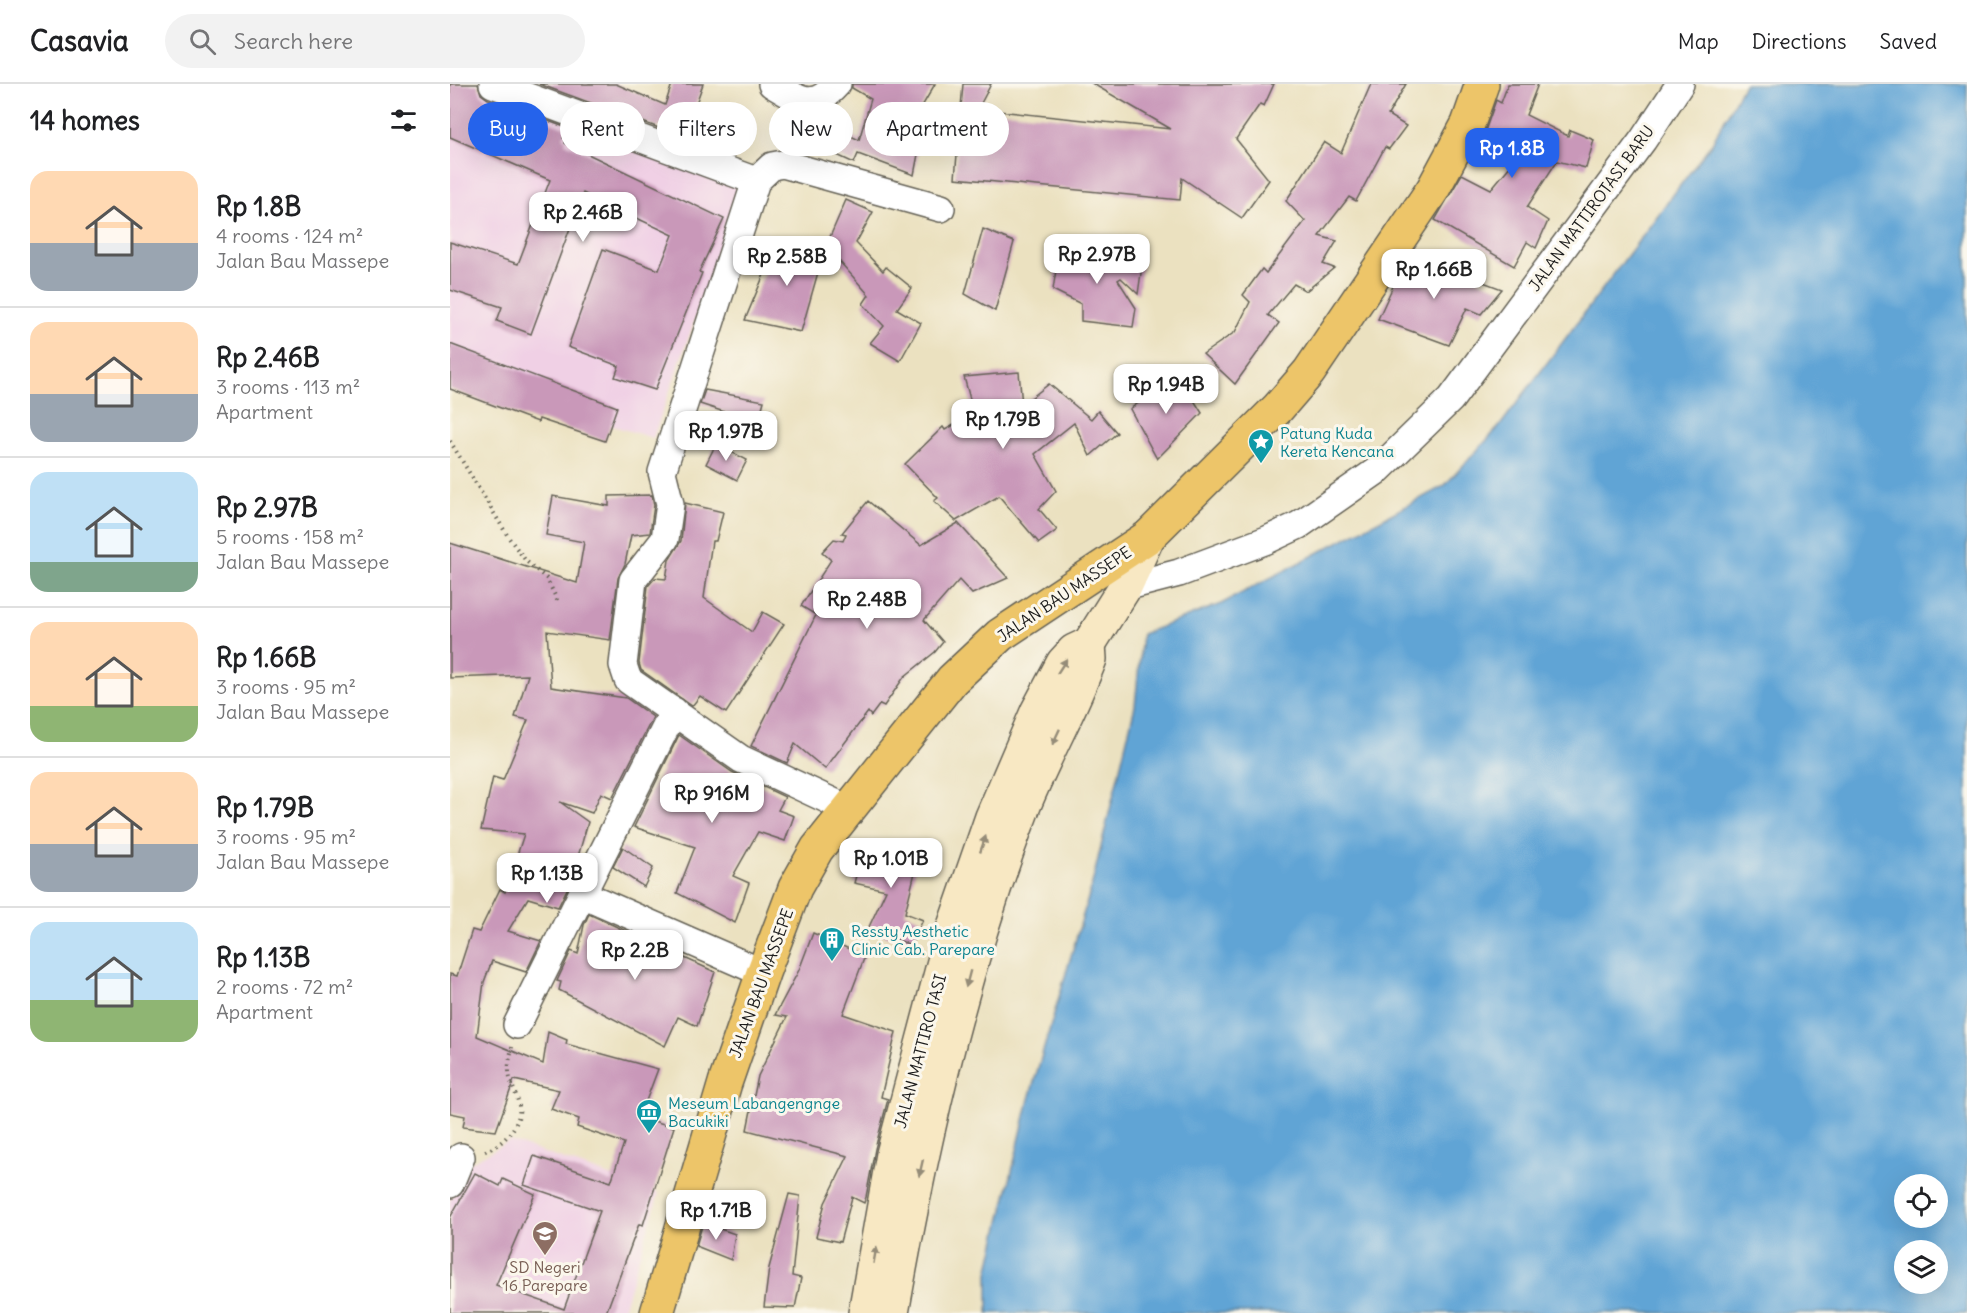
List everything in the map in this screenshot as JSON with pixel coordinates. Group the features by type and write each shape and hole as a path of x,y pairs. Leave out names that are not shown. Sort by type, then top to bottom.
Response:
{"highway":[{"name":"JALAN BAU MASSEPE","path":"657,1313 725,1083 795,888 817,849 952,680 1000,635 1148,537 1278,408 1309,372 1433,189 1468,124 1482,84"}],"main road":[{"name":"JALAN MATTIRO TASI","path":"865,1313 892,1154 951,935 992,816 1037,712 1063,663 1074,651 1089,644 1125,587 1148,537"},
{"name":"JALAN MATTIRO TASI","path":"892,1313 905,1234 977,945 1024,807 1090,659 1089,644"}],"street":[{"path":"493,84 756,181"},
{"path":"772,84 803,102 816,102 827,95 837,84"},
{"name":"JALAN MATTIROTASI BARU","path":"1125,587 1179,573 1267,540 1299,525 1378,470 1451,399 1643,140 1680,84"},
{"path":"848,809 741,759 635,686 625,674 623,665 633,580 665,539 670,504 662,472 756,181 772,166 783,164 941,208"},
{"path":"518,1024 674,711"},
{"path":"582,894 763,973"},
{"path":"450,1184 461,1157"}],"path":[{"path":"450,441 509,538 526,561 547,579 558,602"},
{"path":"461,1157 489,1151 504,1139 516,1123 519,1107 510,1083 508,1068 518,1024"}],"shaded area":[{"path":"450,84 467,84 517,102 468,102 468,156 548,156 548,113 560,118 560,156 645,156 645,148 657,153 657,156 666,156 743,184 653,438 450,377"},
{"name":"SD Negeri 16 Parepare","path":"510,1141 659,1193 622,1313 450,1313 450,1201 468,1164"}],"water":[{"path":"1744,84 1967,84 1967,1313 988,1313 988,1273 1029,1099 1091,888 1135,706 1142,634 1221,604 1444,486 1499,427 1712,143"}],"building":[{"path":"450,84 478,84 481,94 496,102 468,102 468,145 450,137"},
{"path":"539,84 616,84 658,102 657,127 645,123 645,102 588,102"},
{"path":"672,84 703,84 697,102 666,102"},
{"path":"852,84 935,84 925,102 870,102 871,99 852,88"},
{"path":"963,84 991,84 982,102 961,102"},
{"path":"1093,84 1274,84 1264,106 1260,104 1236,139 1269,180 1242,218 1182,178 1180,200 955,178 957,156 1009,156 1009,112 1171,129"},
{"path":"1371,84 1406,84 1388,115 1406,126 1389,149 1385,147 1356,201 1349,197 1319,236 1337,241 1323,264 1334,268 1306,291 1294,284 1268,315 1279,323 1235,384 1203,354 1235,332 1250,302 1243,295 1262,269 1266,273 1305,221 1286,201 1324,142 1341,153"},
{"path":"1508,84 1538,84 1526,115 1568,136 1570,130 1594,140 1586,168 1557,161 1527,207 1548,221 1536,248 1527,242 1514,266 1435,220 1462,174 1491,189 1521,153 1483,137 1496,100 1501,103"},
{"path":"865,120 865,156 918,156 914,175 858,154 854,163 839,156 853,156 853,137 859,140"},
{"path":"548,121 560,125 560,156 592,156 724,219 699,272 702,273 655,390 615,377 619,366 568,347 603,249 659,270 673,235 583,193 531,334 497,321 502,307 450,290 450,242 518,264 550,180 494,156 548,156"},
{"path":"846,200 873,212 856,243 883,271 886,267 912,288 897,309 921,323 900,361 870,343 884,326 863,304 869,295 826,246"},
{"path":"983,229 1014,242 995,311 965,294"},
{"path":"778,241 824,251 801,332 745,320"},
{"path":"1060,243 1142,266 1138,294 1121,278 1118,280 1136,308 1133,327 1081,321 1081,304 1053,290"},
{"path":"1411,255 1502,289 1481,314 1467,308 1449,345 1378,319 1394,284"},
{"path":"450,344 617,407 605,441 539,419 538,422 450,389"},
{"path":"1019,372 1022,405 1049,384 1091,419 1098,411 1117,433 1090,456 1074,423 1035,454 1056,491 1039,509 1057,530 1039,543 999,496 956,521 934,501 938,498 905,464 943,427 945,430 974,414 964,377"},
{"path":"1178,375 1202,413 1157,459 1130,409"},
{"path":"705,390 764,401 758,423 700,404"},
{"path":"716,444 747,460 737,480 706,464"},
{"path":"652,495 654,505 650,533 631,535 625,564 618,578 610,640 547,631 551,687 626,698 653,717 612,798 601,793 592,813 560,802 588,822 571,881 558,907 528,898 508,931 541,941 526,972 492,961 484,982 477,1036 543,1064 548,1032 567,1040 566,1044 658,1069 640,1117 674,1127 643,1225 639,1224 606,1313 450,1313 450,1218 475,1173 500,1186 503,1179 535,1194 496,1285 564,1309 600,1211 524,1185 534,1156 611,1182 624,1143 577,1127 579,1119 551,1109 559,1090 514,1080 496,1131 463,1127 465,1116 450,1113 450,974 457,976 472,930 479,932 500,889 505,892 524,834 481,830 493,777 503,780 528,720 515,717 528,675 450,678 450,543 577,583 584,542 546,535 553,496 609,506 609,496"},
{"path":"868,501 921,545 958,523 1008,578 972,594 959,580 924,620 943,642 935,652 904,677 884,706 880,704 871,716 868,712 825,769 795,744 787,763 751,746 816,615 801,606 831,560 822,552 834,539 843,541 846,534 842,533"},
{"path":"685,503 723,512 716,541 712,541 704,598 752,632 763,612 784,624 726,713 700,696 692,706 641,670 639,663 648,586 655,578 666,579 669,560 681,541"},
{"path":"679,735 732,772 785,797 778,810 794,816 785,841 758,832 733,876 749,883 735,923 677,893 695,847 634,827"},
{"path":"865,842 920,852 905,913 923,920 911,945 868,929 886,890 854,883"},
{"path":"623,847 653,868 644,887 613,867"},
{"path":"589,914 715,972 697,1026 678,1017 665,1046 559,990 561,982 557,981 571,951 578,954 584,925"},
{"path":"813,933 865,956 843,1014 896,1032 881,1097 888,1099 866,1197 864,1203 852,1197 840,1242 816,1237 825,1203 848,1156 747,1130 758,1076 787,1017 775,1015 799,970"},
{"path":"789,1194 800,1196 792,1276 801,1278 795,1308 764,1307 769,1268"},
{"path":"703,1223 735,1234 731,1260 696,1246"}],"place":[{"name":"Patung Kuda Kereta Kencana","path":"1261,465"},
{"name":"Ressty Aesthetic Clinic Cab. Parepare","path":"832,963"},
{"name":"Meseum Labangengnge Bacukiki","path":"649,1135"},
{"name":"SD Negeri 16 Parepare","path":"545,1257"}]}
